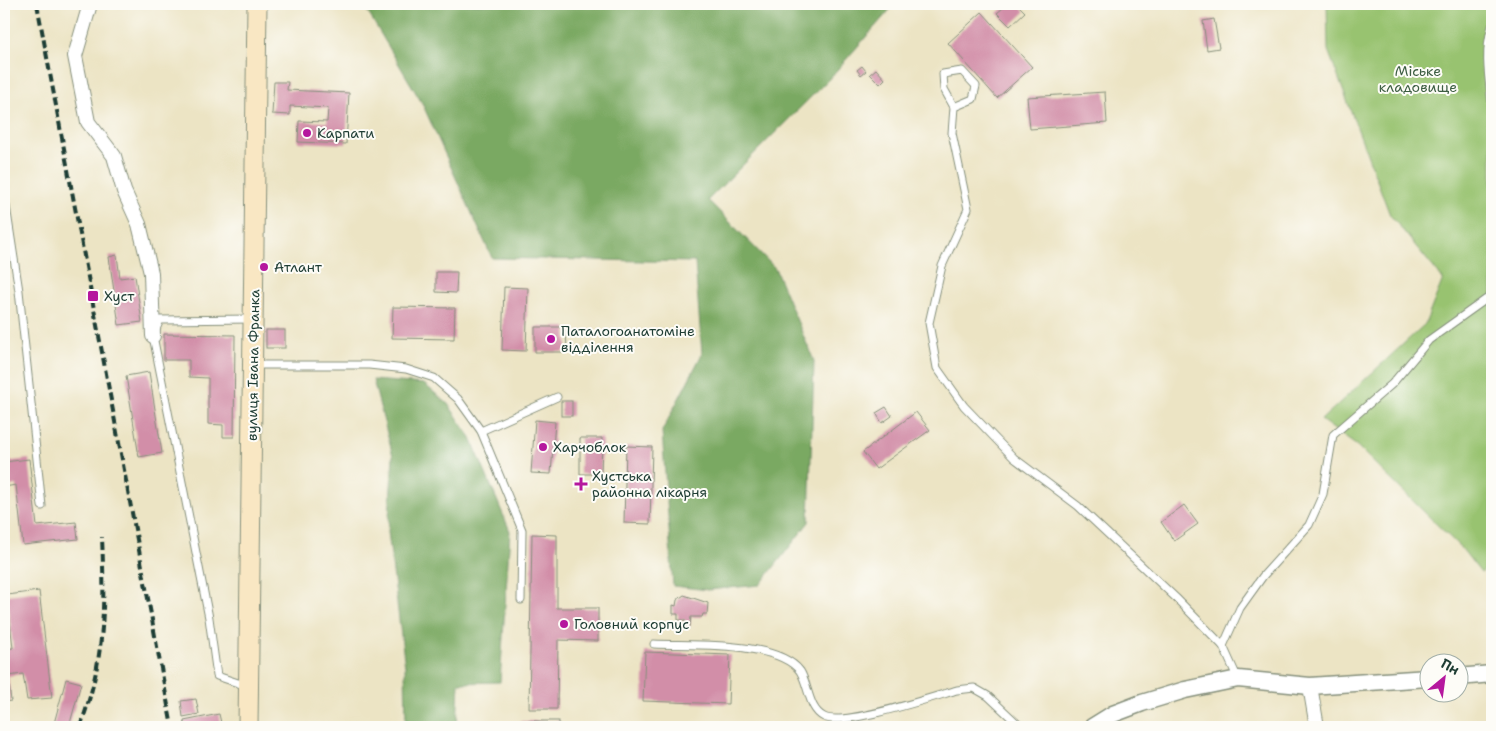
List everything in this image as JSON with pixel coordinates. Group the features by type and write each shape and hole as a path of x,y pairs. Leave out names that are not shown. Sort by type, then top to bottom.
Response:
{"main road":[{"name":"вулиця Івана Франка","path":"248,727 257,4"}],"street":[{"path":"90,4 75,56 88,122 114,156 124,192 139,224 151,273 153,336"},
{"path":"1468,675 1492,674"},
{"path":"1092,727 1113,714 1142,703 1185,690 1238,679 1310,686 1418,679"},
{"path":"1310,686 1317,727"}],"lane":[{"path":"1492,26 1488,39 1488,73 1492,105"},
{"path":"954,107 973,99 976,86 962,71 943,74 944,89 954,107 952,133 968,209 942,266 929,323 937,368 964,406 1014,458 1078,506 1176,598 1223,646 1238,679"},
{"path":"4,194 19,291 42,506"},
{"path":"1223,646 1240,608 1263,576 1309,525 1323,494 1333,435 1392,384 1429,340 1492,295"},
{"path":"248,686 217,676 209,618 153,336 160,320 254,319"},
{"path":"253,365 369,364 406,369 434,378 458,399 481,431 522,530 520,600"},
{"path":"481,431 557,397"},
{"path":"654,644 760,649 784,658 800,671 817,711 826,718 850,719 957,690 974,688 988,696 1021,727"}],"green space":[{"path":"363,4 895,4 829,79 708,200 775,268 814,361 809,522 760,585 708,590 673,586 662,431 702,354 695,262 492,258 422,103"},
{"name":"Міське кладовище","path":"1327,4 1492,4 1492,564 1481,573 1463,550 1357,446 1321,420 1425,324 1443,279 1390,215 1328,50"},
{"path":"373,380 424,384 448,404 470,436 510,531 500,682 459,683 457,727 406,727 405,667 388,532 393,456"}],"building":[{"path":"1008,4 1017,4 1025,12 1010,26 997,13"},
{"path":"982,12 1032,67 997,98 948,43"},
{"path":"1214,19 1219,48 1207,50 1203,21"},
{"path":"862,66 866,71 861,75 857,70"},
{"path":"876,69 885,79 880,84 870,74"},
{"path":"274,82 288,82 287,90 349,93 346,144 298,142 299,121 327,122 328,108 290,106 290,115 272,114"},
{"path":"1105,92 1107,123 1030,129 1027,97"},
{"path":"117,255 120,278 135,276 142,322 119,325 109,257"},
{"path":"436,272 457,272 456,293 436,292"},
{"path":"504,287 528,288 526,351 502,350"},
{"path":"393,307 455,308 454,339 392,338"},
{"name":"Паталогоанатоміне відділення","path":"535,327 566,327 567,352 535,352"},
{"path":"266,330 285,330 285,348 266,348"},
{"path":"164,334 235,335 234,437 223,437 223,425 208,424 208,378 189,377 189,360 164,360"},
{"path":"149,372 162,453 139,457 126,376"},
{"path":"561,401 572,401 572,416 561,416"},
{"path":"886,407 892,416 882,423 876,413"},
{"path":"916,412 930,430 876,469 863,452"},
{"name":"Харчоблок","path":"535,420 555,422 551,474 531,473"},
{"path":"580,438 602,438 601,474 580,474"},
{"path":"626,446 652,447 650,524 624,523"},
{"path":"29,459 37,526 76,522 78,539 23,545 16,485 4,487 4,462"},
{"path":"1184,505 1198,524 1174,541 1161,522"},
{"name":"Головний корпус","path":"532,534 557,535 557,608 598,608 598,641 558,640 557,709 529,709"},
{"path":"39,591 52,698 27,700 23,674 8,676 11,701 4,702 4,649 13,648 7,595"},
{"path":"684,595 708,603 707,614 703,614 702,617 691,617 690,626 685,626 685,620 678,620 678,614 673,614 673,605 676,606 677,600"},
{"path":"645,652 730,655 728,704 643,701"},
{"path":"66,679 81,683 69,727 53,727"},
{"path":"196,699 199,714 183,717 181,701"},
{"path":"219,714 222,727 185,727 184,721"},
{"path":"519,721 559,721 559,727 519,727"}],"railway":[{"path":"37,4 172,727"},
{"path":"80,727 94,679 102,634 102,537"}],"place":[{"name":"Карпати","path":"307,133"},
{"name":"Атлант","path":"264,267"},
{"name":"Хуст","path":"93,296"},
{"name":"Паталогоанатоміне відділення","path":"551,339"},
{"name":"Харчоблок","path":"543,447"},
{"name":"Хустська районна лікарня","path":"581,484"},
{"name":"Головний корпус","path":"564,624"}]}
